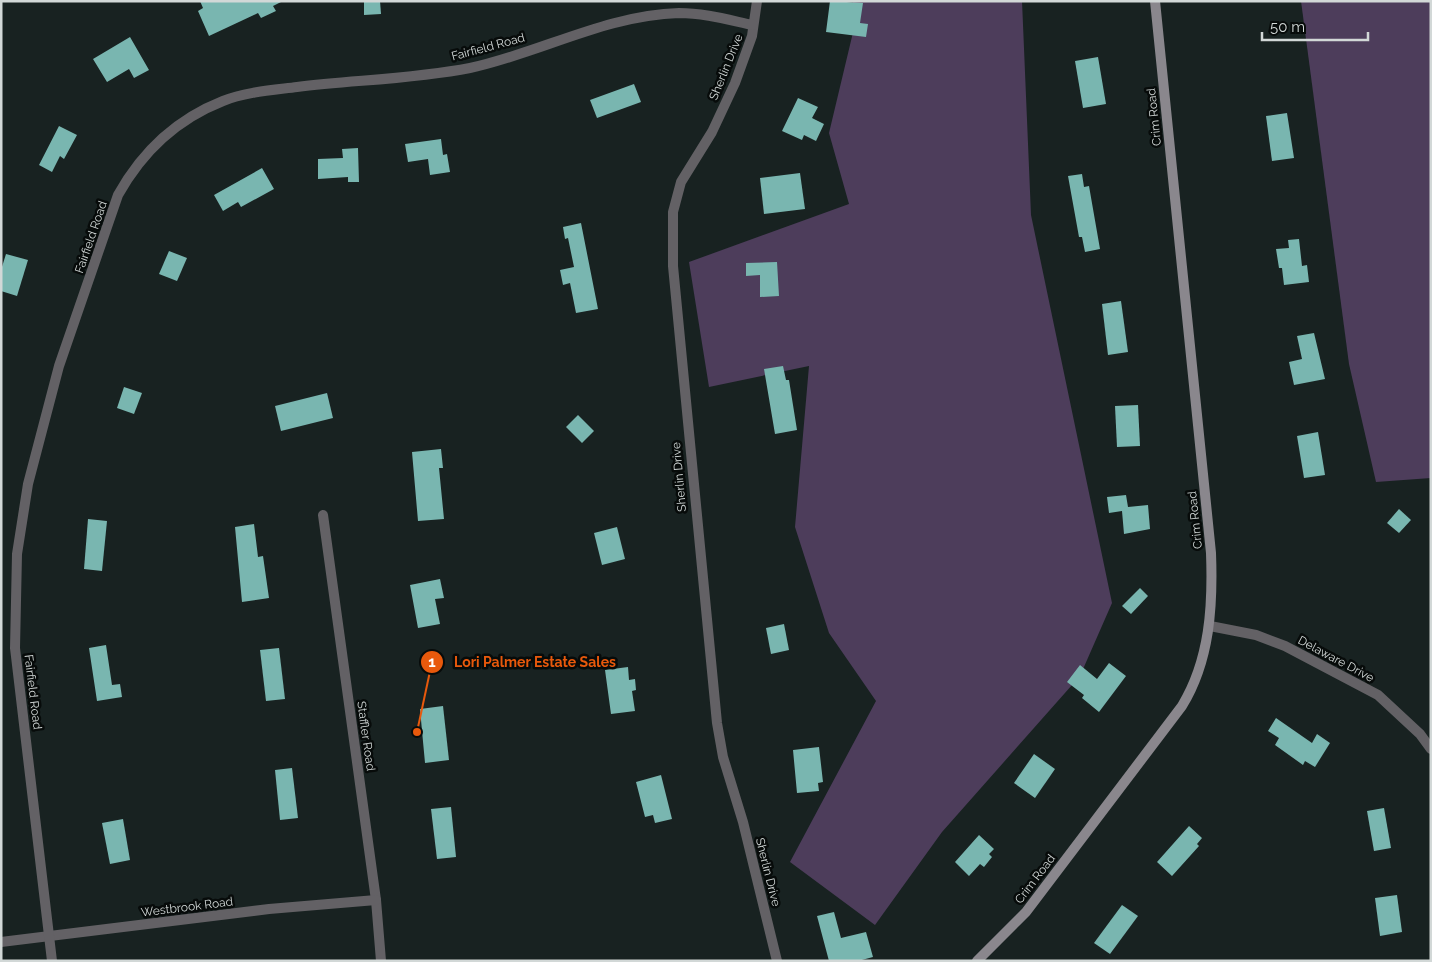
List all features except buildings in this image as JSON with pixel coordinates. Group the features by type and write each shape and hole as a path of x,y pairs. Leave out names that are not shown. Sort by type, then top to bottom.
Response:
{"street":[{"name":"Sherlin Drive","path":"756,1 752,36 735,82 712,132 681,182 674,212 672,266 717,723 723,757 743,822 778,961"},
{"name":"Crim Road","path":"977,961 1026,912 1182,706 1193,688 1210,626 1213,589 1211,553 1156,1"},
{"name":"Fairfield Road","path":"52,961 15,648 17,554 28,484 59,366 118,195 144,155 190,117 233,99 275,90 471,68 619,22 649,16 680,13 710,16 753,25"},
{"name":"Staffler Road","path":"323,515 376,900 381,961"},
{"name":"Delaware Drive","path":"1210,626 1256,635 1285,646 1378,695 1420,734 1431,749"},
{"name":"Westbrook Road","path":"1,942 270,909 376,900"}],"shaded area":[{"path":"853,1 1022,1 1031,215 1112,603 1080,676 942,832 875,925 790,862 876,701 829,633 795,527 809,366 709,387 689,262 849,204 829,133 855,24"},
{"path":"1301,1 1431,1 1431,478 1376,482 1349,364"}],"place":[{"name":"Lori Palmer Estate Sales","path":"417,732"}]}
